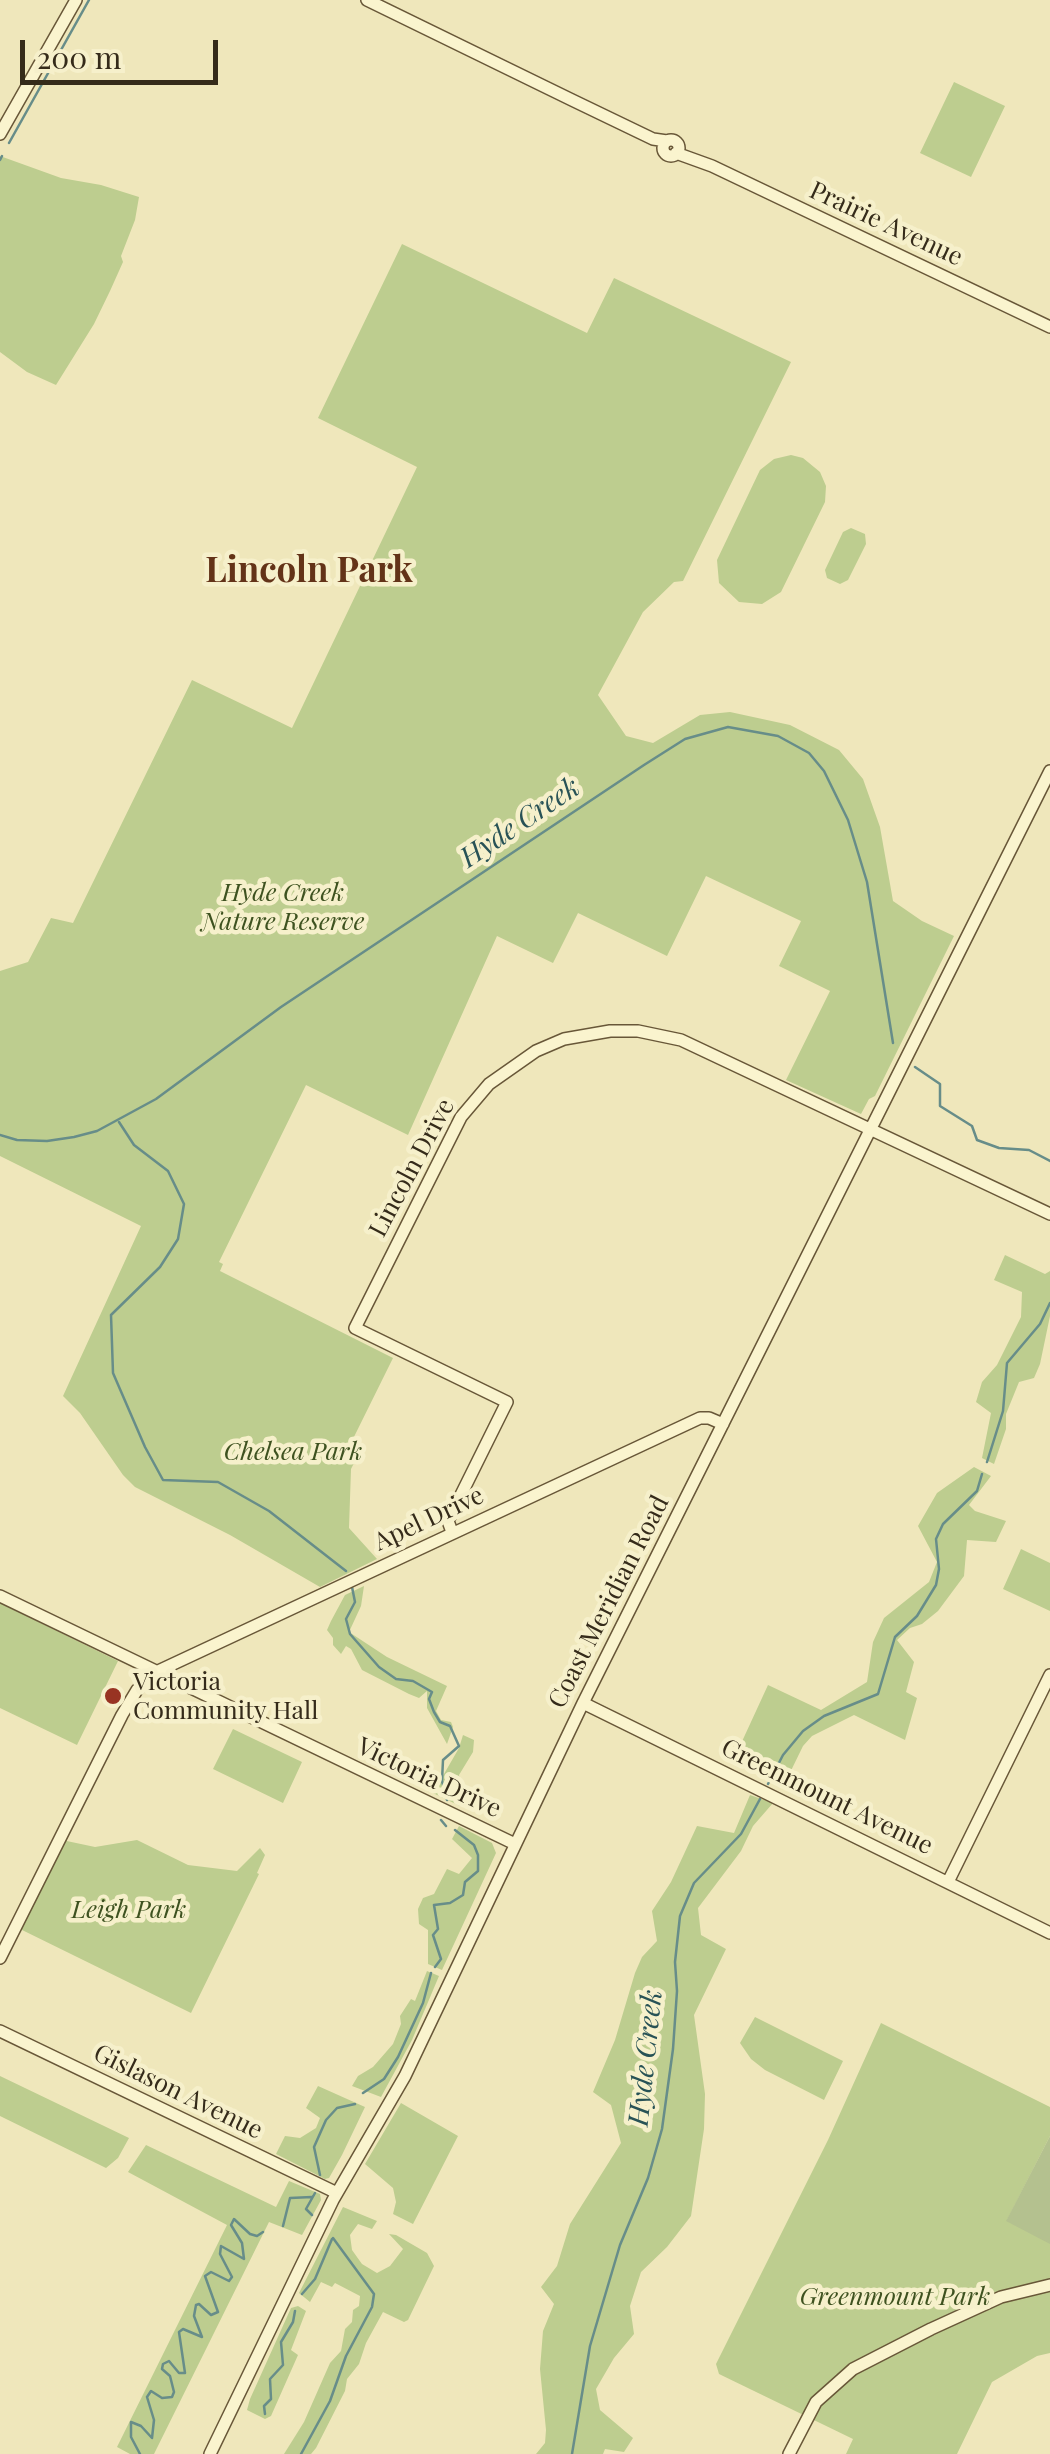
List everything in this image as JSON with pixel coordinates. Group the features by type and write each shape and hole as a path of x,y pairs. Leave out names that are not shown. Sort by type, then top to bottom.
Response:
{"street":[{"path":"0,134 76,0"},
{"name":"Prairie Avenue","path":"367,0 1050,327"},
{"name":"Coast Meridian Road","path":"210,2454 337,2193 404,2076 583,1703 1050,771"},
{"name":"Lincoln Drive","path":"452,1532 448,1520 507,1402 355,1328 460,1117 504,1070 550,1044 610,1031 638,1031 681,1040 1050,1214"},
{"name":"Apel Drive","path":"156,1672 700,1418 723,1424"},
{"name":"Victoria Drive","path":"0,1596 516,1844"},
{"path":"0,1958 122,1715 137,1690 156,1672"},
{"path":"948,1882 1050,1676"},
{"name":"Greenmount Avenue","path":"583,1703 1050,1933"},
{"name":"Gislason Avenue","path":"0,2031 337,2193"},
{"path":"788,2454 816,2402 853,2369 987,2303 1050,2285"}],"green space":[{"path":"954,82 1005,106 971,177 920,153"},
{"path":"0,156 61,178 139,197 121,256 123,262 94,324 56,385 27,372 0,352"},
{"name":"Hyde Creek Nature Reserve","path":"402,244 587,333 614,278 791,362 683,581 674,582 643,612 598,695 626,736 653,743 700,715 730,712 790,725 839,750 863,779 880,827 893,901 954,936 875,1096 861,1114 786,1080 830,991 779,966 801,921 706,876 667,956 578,913 553,963 497,936 408,1135 306,1085 219,1262 223,1264 220,1271 393,1358 347,1451 355,1461 351,1469 349,1528 377,1559 320,1587 135,1487 63,1396 141,1226 0,1156 0,971 28,962 51,918 73,923 192,680 292,728 417,467 318,418"},
{"path":"791,455 803,458 820,472 826,486 825,502 781,592 762,604 739,602 719,583 717,560 760,470 774,459"},
{"path":"851,528 865,534 866,544 848,580 840,584 827,578 825,570 843,532"},
{"path":"1005,1255 1045,1274 1050,1271 1050,1316 1040,1364 1034,1378 1019,1382 1006,1414 1006,1429 994,1464 982,1458 991,1413 976,1402 982,1382 997,1365 1021,1317 1022,1292 994,1280"},
{"path":"974,1467 991,1476 969,1505 975,1511 1006,1521 996,1542 967,1540 964,1576 938,1611 897,1640 914,1662 906,1692 917,1698 905,1740 854,1715 812,1736 783,1787 733,1761 768,1685 821,1710 867,1682 873,1642 884,1618 929,1582 937,1562 918,1526 937,1493"},
{"path":"1021,1549 1050,1563 1050,1611 1003,1589"},
{"path":"364,1586 361,1606 349,1632 387,1657 447,1686 436,1711 441,1720 451,1722 453,1727 447,1744 427,1708 427,1691 419,1698 409,1694 362,1670 351,1649 346,1646 341,1654 333,1645 327,1630 331,1621 345,1595"},
{"path":"0,1603 118,1661 77,1745 0,1708"},
{"path":"233,1729 302,1762 283,1803 213,1769"},
{"path":"463,1735 474,1740 473,1752 459,1775 463,1790 460,1806 433,1793"},
{"path":"750,1795 773,1803 698,1908 701,1935 726,1949 694,2015 705,2094 691,2216 641,2272 630,2306 634,2334 596,2389 600,2410 633,2438 624,2452 605,2449 603,2454 536,2454 545,2443 546,2430 540,2369 543,2331 554,2304 541,2287 557,2266 570,2224 621,2143 611,2105 593,2092 615,2040 635,1973 642,1957 657,1941 652,1911 671,1882 697,1826 734,1833"},
{"path":"459,1826 492,1843 496,1853 442,1970 428,1964 428,1930 419,1924 418,1909 423,1898 434,1894 447,1869 459,1874 472,1858 452,1839"},
{"name":"Leigh Park","path":"62,1840 95,1847 137,1840 188,1865 237,1871 260,1848 265,1855 259,1874 191,2013 18,1928"},
{"path":"427,1971 439,1976 412,2040 381,2097 352,2086 393,2044 400,2016 411,1999 415,2001"},
{"path":"755,2017 843,2061 824,2100 751,2059 740,2043"},
{"name":"Greenmount Park","path":"881,2023 1050,2107 1050,2136 1007,2220 1050,2243 1050,2353 1037,2356 992,2382 957,2454 846,2454 853,2439 719,2374 716,2364 828,2140"},
{"path":"0,2076 129,2138 118,2158 106,2168 0,2116"},
{"path":"318,2086 365,2107 342,2155 325,2179 276,2154 285,2136 300,2138 316,2128 320,2118 306,2108"},
{"path":"401,2103 458,2136 413,2224 393,2214 393,2188 365,2164"},
{"path":"1050,2136 1050,2244 1006,2221"},
{"path":"146,2145 276,2207 289,2181 320,2194 321,2200 302,2235 269,2222 154,2454 130,2454 117,2447 227,2225 128,2172"},
{"path":"343,2207 377,2221 372,2229 358,2224 350,2235 352,2250 362,2264 377,2273 390,2266 403,2249 389,2234 427,2253 434,2266 408,2320 404,2322 383,2312 316,2448 311,2454 284,2454 304,2422 330,2363 341,2351 345,2329 352,2322 353,2310 359,2306 360,2296 335,2283 332,2287 321,2282 310,2302 299,2293"},
{"path":"298,2306 306,2311 291,2350 298,2355 271,2416 265,2419 247,2410 250,2399 291,2308"}],"waterway":[{"path":"9,143 89,0"},
{"path":"0,160 2,156"},
{"name":"Hyde Creek","path":"0,1135 47,1141 74,1137 97,1131 156,1099 281,1007 644,765 685,739 728,727 778,736 809,753 824,771 848,820 867,882 893,1043"},
{"name":"Hyde Creek","path":"915,1067 940,1084 940,1106 972,1126 977,1140 999,1148 1029,1150 1050,1161"},
{"path":"119,1122 134,1145 168,1171 184,1204 178,1239 160,1267 111,1315 113,1373 145,1447 163,1480 218,1482 269,1511 346,1571"},
{"name":"Hyde Creek","path":"987,1462 1003,1411 1007,1363 1040,1324 1050,1303"},
{"name":"Hyde Creek","path":"768,1784 783,1755 803,1731 824,1716 878,1694 895,1637 917,1616 936,1585 936,1539 943,1524 977,1491 982,1474"},
{"path":"352,1587 355,1602 346,1619 350,1634 379,1667 396,1679 413,1681 432,1692 429,1699 434,1712 440,1722 450,1726 459,1746 443,1760 442,1781 447,1800"},
{"name":"Hyde Creek","path":"572,2454 590,2346 620,2245 648,2178 662,2129 673,2049 680,1916 694,1883 741,1834 760,1799"},
{"path":"441,1820 446,1826"},
{"path":"435,1967 441,1959 433,1935 438,1929 434,1905 450,1903 463,1895 465,1882 478,1871 474,1845 455,1830"},
{"path":"363,2093 384,2079 398,2057 423,2003 431,1973"},
{"path":"320,2175 314,2147 326,2120 337,2108 355,2104"},
{"path":"312,2215 306,2209 315,2193"},
{"path":"283,2226 290,2198 312,2197"},
{"path":"140,2454 131,2437 131,2422 152,2438 154,2420 147,2397 151,2391 162,2398 172,2397 174,2392 163,2364 169,2361 179,2373 185,2373 179,2332 183,2329 202,2337 194,2316 196,2305 211,2315 218,2312 205,2276 211,2272 229,2281 232,2277 220,2254 221,2246 244,2259 242,2243 231,2225 234,2219 250,2234 257,2236 263,2232"},
{"path":"301,2454 330,2401 346,2356 372,2307 374,2294 333,2238"},
{"path":"302,2294 315,2279 332,2239"},
{"path":"265,2414 264,2406 271,2399 270,2379 283,2365 281,2342 295,2311"}],"place":[{"name":"Victoria Community Hall","path":"113,1696"}],"district":[{"name":"Lincoln Park","path":"309,571"}],"park label":[{"name":"Chelsea Park","path":"293,1452"}]}
